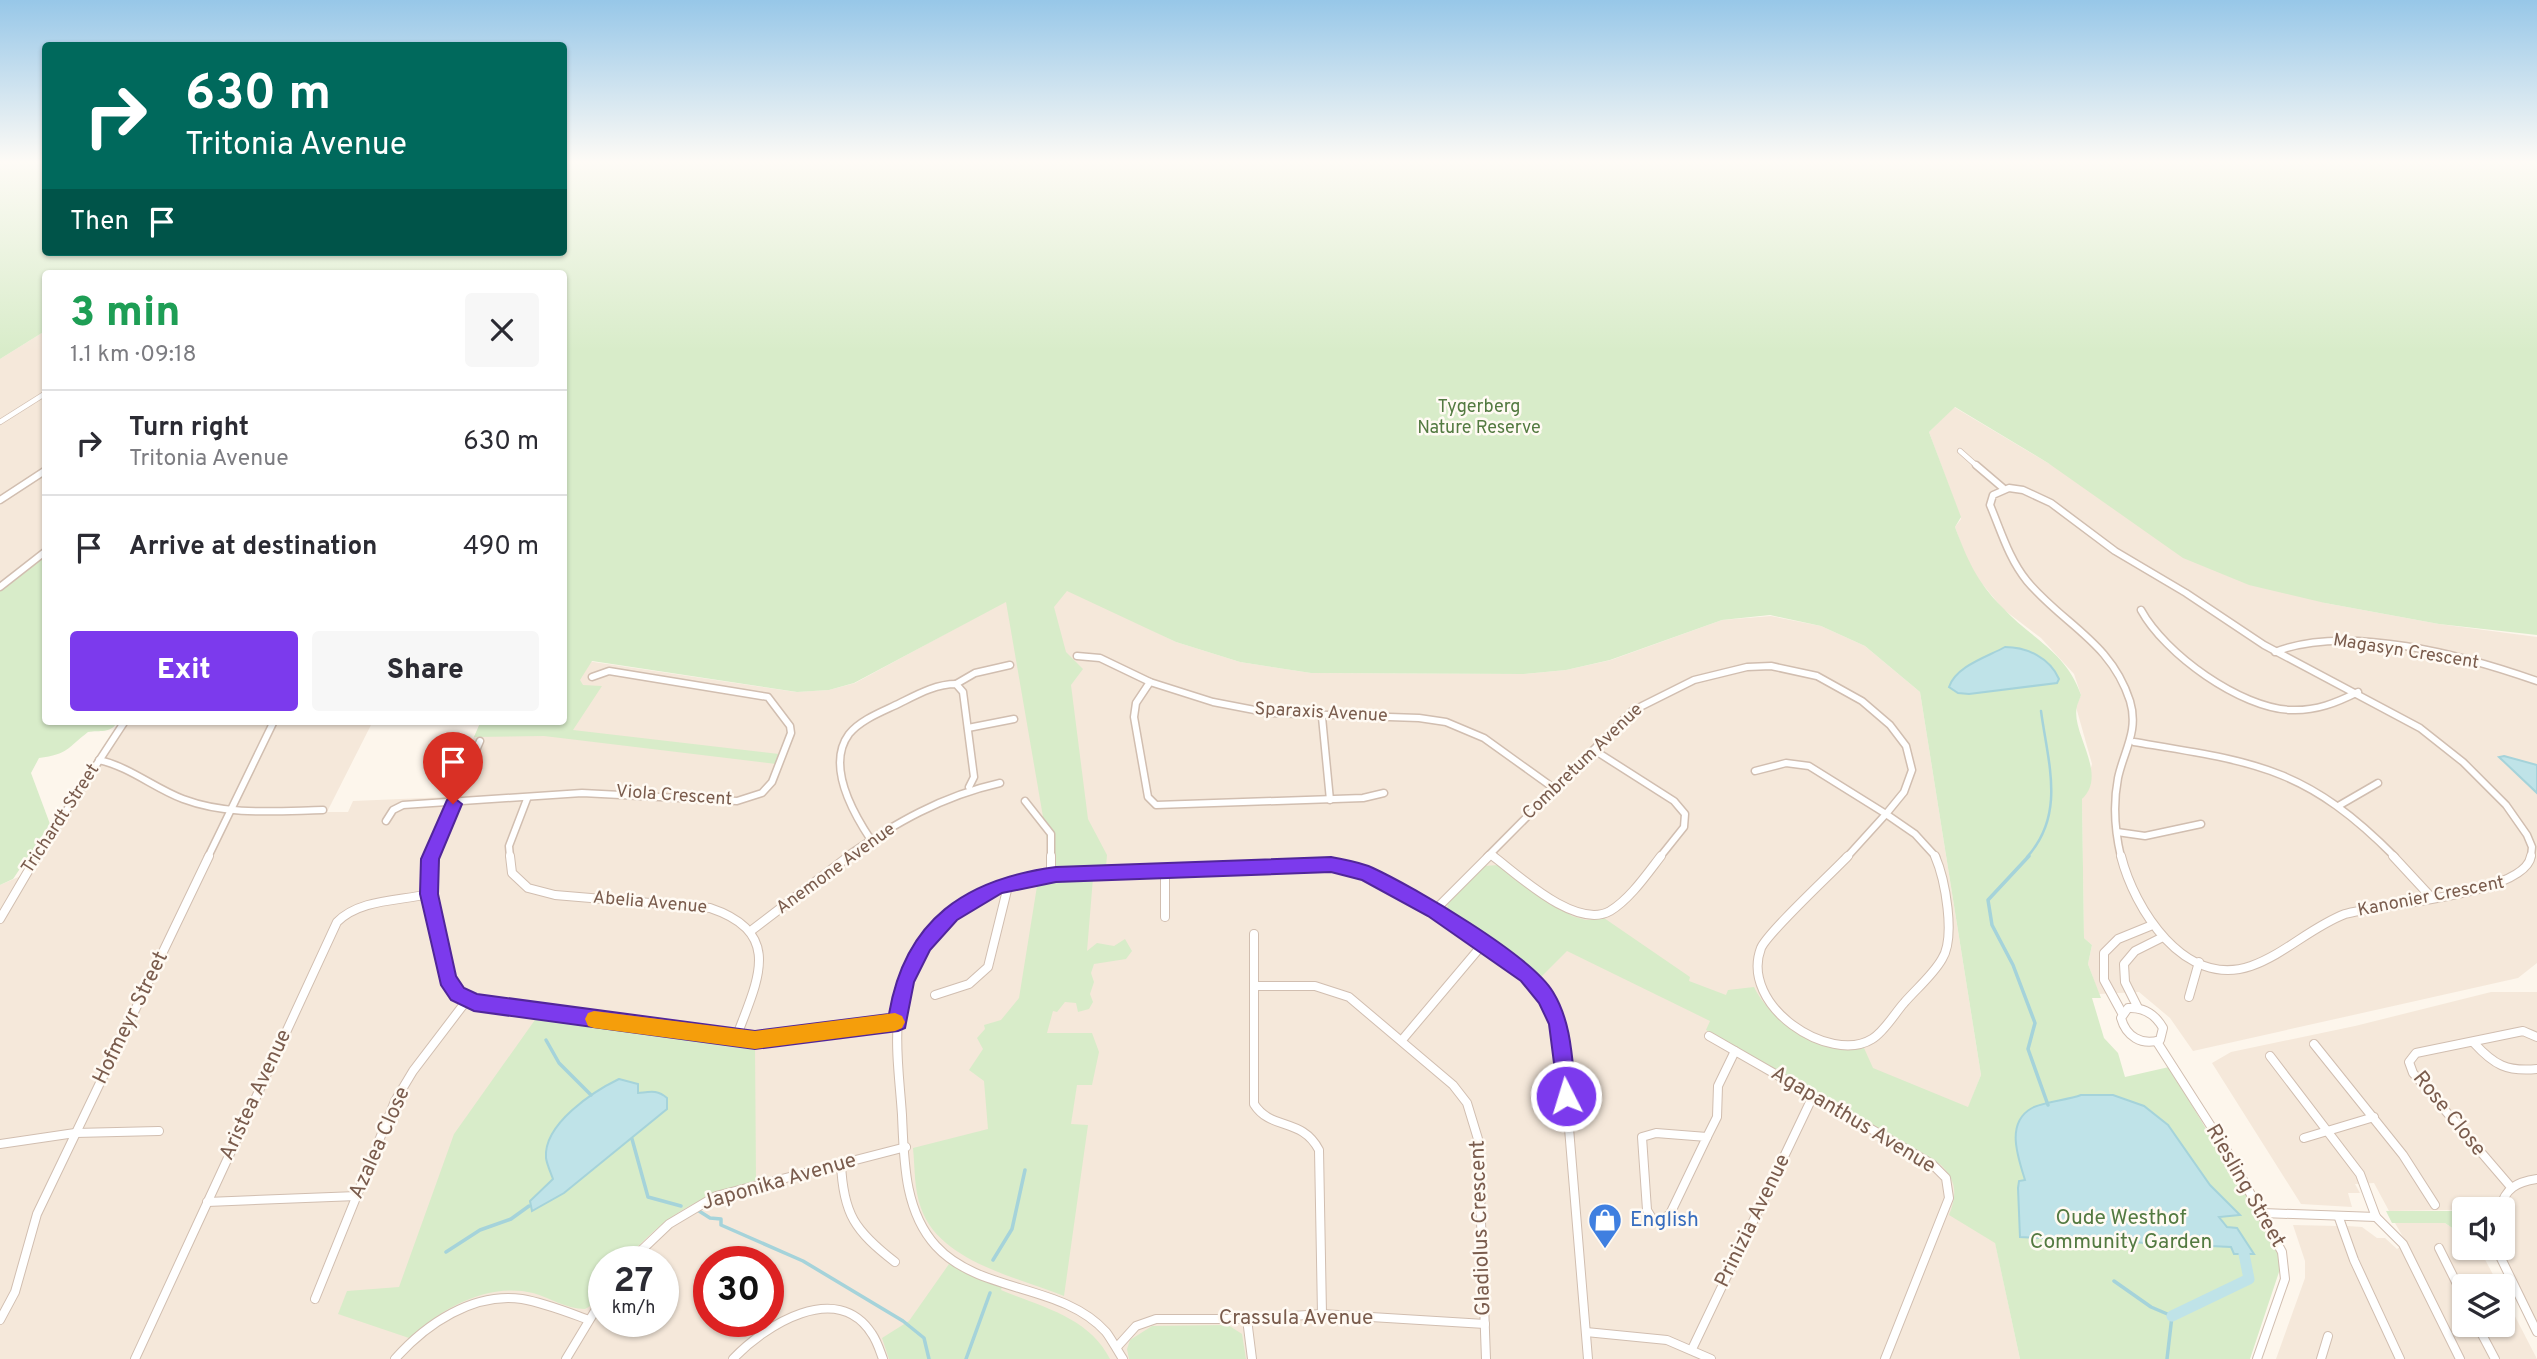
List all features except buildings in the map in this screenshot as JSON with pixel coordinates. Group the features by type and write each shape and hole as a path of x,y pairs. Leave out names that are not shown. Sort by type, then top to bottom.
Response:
{"street":[{"path":"0,422 42,396"},
{"path":"1960,451 2003,488"},
{"path":"0,500 42,473"},
{"name":"Kanonier Crescent","path":"2003,488 2016,488 2035,494 2115,551 2200,601 2275,652 2358,692 2415,725 2470,768 2508,811 2534,846 2531,860 2521,877 2495,886 2375,905 2330,920 2302,933 2252,966 2222,968 2199,962 2161,938 2150,926 2129,882 2116,831 2117,786 2122,765 2134,742 2134,715 2128,696 2105,652 2087,633 2034,590 2016,566 1990,505 1991,495 2003,488"},
{"path":"2,584 42,554"},
{"path":"2141,611 2146,621 2171,646 2219,686 2246,701 2275,709 2302,709 2336,702 2358,692"},
{"name":"Magasyn Crescent","path":"2275,652 2288,644 2309,639 2346,641 2470,660 2537,681"},
{"name":"Sparaxis Avenue","path":"1077,656 1100,658 1150,682 1213,702 1269,713 1322,717 1419,718 1454,725 1484,738 1555,789"},
{"path":"871,839 863,828 841,774 845,740 859,725 942,684 956,684 967,674 1010,665"},
{"name":"Combretum Avenue","path":"1435,911 1594,750 1651,697 1736,667 1758,665 1793,668 1846,689 1869,705 1901,737 1911,758 1911,779 1906,791 1762,945 1756,959 1758,984 1771,1007 1790,1023 1837,1044 1859,1044 1878,1035 1942,958 1949,942 1934,855 1920,839 1885,815"},
{"name":"Viola Crescent","path":"386,821 393,810 403,805 453,804 607,792 737,801 762,793 772,782 791,733 790,726 768,697 608,671 592,677"},
{"path":"1150,682 1136,704 1134,718 1147,793 1153,803 1168,807 1330,800 1384,793"},
{"path":"956,684 963,692 968,728 974,777 969,787"},
{"path":"1322,717 1330,800"},
{"path":"968,728 1014,719"},
{"name":"Trichardt Street","path":"0,919 19,884 122,725"},
{"name":"Hofmeyr Street","path":"0,1320 15,1292 37,1214 272,725"},
{"path":"480,741 430,859 429,894 447,979 454,990 467,1000 765,1040 898,1022"},
{"path":"2134,742 2269,768 2310,786 2340,805 2387,848 2431,898"},
{"path":"1491,854 1574,912 1594,916 1614,907 1682,831 1686,820 1678,804 1594,750"},
{"path":"99,760 118,764 160,790 187,801 231,811 323,810"},
{"path":"1755,771 1782,761 1806,765 1885,815"},
{"name":"Anemone Avenue","path":"752,930 871,839 969,787 1000,783"},
{"path":"2340,805 2378,783"},
{"name":"Abelia Avenue","path":"527,799 509,846 512,873 528,888 555,895 710,908 731,914 752,930"},
{"path":"1025,801 1051,834 1051,875"},
{"path":"2116,831 2145,836 2201,824"},
{"path":"1122,1359 1117,1347 1100,1325 1083,1313 959,1263 940,1250 925,1233 915,1213 906,1147 898,1022 901,995 909,968 932,933 961,906 1009,883 1051,875 1340,865 1374,877 1435,911 1534,982 1551,1006 1558,1024 1588,1359"},
{"path":"1165,870 1165,917"},
{"path":"935,995 968,984 988,967 1009,883"},
{"name":"Aristea Avenue","path":"135,1359 339,919 353,908 396,903 429,894"},
{"path":"2122,1013 2128,1008 2138,1007 2154,1015 2161,1024 2162,1036 2157,1042 2144,1042 2130,1035 2122,1024 2122,1013 2105,980 2102,958 2109,946 2150,926"},
{"path":"736,1038 760,970 758,946 752,930"},
{"path":"1254,933 1256,1109 1268,1119 1303,1128 1313,1137 1319,1150 1322,1314"},
{"path":"2138,1007 2124,982 2123,962 2130,952 2161,938"},
{"path":"1402,1040 1483,944"},
{"path":"2189,997 2199,962"},
{"name":"Gladiolus Crescent","path":"1254,986 1315,986 1341,993 1357,1001 1458,1090 1475,1120 1486,1359"},
{"name":"Azalea Close","path":"315,1299 395,1101 413,1071 467,1000"},
{"name":"Rose Close","path":"2510,1186 2413,1073 2409,1062 2416,1053 2523,1031 2537,1037"},
{"name":"Agapanthus Avenue","path":"1709,1036 1932,1164 1949,1183 1949,1198 1886,1359"},
{"name":"Riesling Street","path":"2157,1042 2282,1246 2286,1268 2257,1359"},
{"path":"2474,1042 2499,1069 2513,1072 2537,1069"},
{"path":"2314,1044 2403,1155 2435,1205"},
{"path":"1709,1137 1656,1133 1642,1137 1647,1210 1653,1220 1660,1221 1670,1214 1709,1137 1717,1117 1718,1086 1735,1051"},
{"path":"2270,1056 2360,1174 2376,1217 2403,1244 2460,1359"},
{"name":"Prinizia Avenue","path":"1693,1347 1814,1096"},
{"path":"2304,1138 2374,1117"},
{"path":"0,1144 75,1133 159,1131"},
{"name":"Japonika Avenue","path":"646,1246 669,1224 704,1202 906,1147"},
{"path":"841,1163 845,1202 860,1236 895,1262"},
{"path":"2502,1197 2510,1186 2537,1179"},
{"path":"207,1202 357,1196"},
{"path":"2263,1213 2339,1218 2376,1217"},
{"path":"2339,1218 2354,1260 2400,1359"},
{"path":"2439,1248 2452,1274"},
{"path":"2502,1260 2537,1332"},
{"path":"395,1359 419,1334 437,1322 488,1299 513,1298 588,1320"},
{"path":"733,1359 750,1340 770,1324 792,1314 814,1309 836,1311 855,1318 870,1332 883,1359"},
{"name":"Crassula Avenue","path":"1117,1347 1130,1330 1149,1320 1247,1319 1322,1314 1485,1324"},
{"path":"1247,1319 1252,1359"},
{"path":"566,1359 588,1322"},
{"path":"1586,1332 1674,1340 1693,1347 1711,1359"},
{"path":"2321,1359 2328,1336"},
{"path":"2483,1337 2495,1359"}],"shaded area":[{"path":"42,333 42,552 0,586 0,359"},
{"path":"1954,407 2048,463 2325,603 2439,624 2537,637 2537,963 2518,978 2193,1051 2170,1018 2139,992 2099,994 2088,964 2092,945 2084,938 2082,799 2092,764 2076,707 2081,695 2074,674 2041,638 2003,609 1970,569 1955,527 1961,519 1929,432"},
{"path":"1047,588 1073,591 1176,642 1240,662 1311,673 1524,674 1566,670 1611,660 1722,620 1771,616 1821,626 1865,646 1920,692 1981,1075 1967,1111 2020,1359 0,1359 0,885 23,875 121,725 371,725 327,812 348,812 353,801 448,797 479,725 567,725 567,658 796,692 829,690 855,683 1006,601"},
{"path":"2491,992 2537,992 2537,1334 2515,1289 2515,1274 2508,1274 2501,1260 2515,1260 2515,1197 2452,1197 2452,1210 2389,1211 2374,1183 2355,1184 2360,1193 2348,1193 2352,1207 2301,1204 2212,1063 2231,1052 2355,1026"},
{"path":"2395,1223 2445,1223 2452,1228 2452,1260 2485,1260 2493,1274 2452,1274 2452,1337 2515,1337 2515,1316 2537,1359 2276,1359 2305,1278 2305,1261 2293,1225 2338,1226 2342,1234 2349,1234 2347,1226 2362,1227 2377,1238 2385,1238 2397,1249 2406,1242"}],"green space":[{"name":"Tygerberg Nature Reserve","path":"0,225 42,225 42,256 567,256 567,225 2537,225 2537,635 2439,624 2325,603 2249,585 2183,558 2048,463 1955,407 1929,432 1961,517 1955,527 1974,570 2002,607 2057,656 2081,695 2076,716 2092,778 2082,799 2084,938 2092,945 2088,964 2101,998 2092,998 2104,1038 2118,1053 2125,1077 2169,1067 2271,1237 2280,1259 2280,1269 2250,1359 2020,1359 1995,1243 1949,1215 1954,1188 1941,1165 1706,1030 1710,1021 1567,951 1539,979 1452,917 1447,909 1448,903 1484,866 1499,865 1572,916 1586,920 1604,918 1690,977 1689,981 1726,995 1728,990 1754,987 1773,1013 1800,1033 1832,1046 1864,1048 1873,1068 1968,1107 1981,1075 1920,692 1865,646 1821,626 1770,615 1722,620 1610,660 1566,670 1524,674 1311,673 1240,662 1176,642 1067,591 1054,607 1066,652 1083,669 1071,685 1088,819 1107,855 1106,867 1054,871 1006,602 854,683 829,690 797,692 592,661 580,680 583,685 602,686 573,730 779,754 776,764 544,736 474,737 479,725 567,725 567,270 42,270 42,333 0,359"},
{"path":"42,556 42,725 115,725 109,730 88,732 62,752 39,758 31,773 50,824 13,879 0,885 0,590"},
{"path":"1079,876 1093,878 1087,951 1097,943 1114,946 1125,939 1132,951 1126,959 1094,964 1091,973 1094,982 1090,994 1093,1002 1089,1009 1078,1012 1076,1003 1065,1002 1057,1012 1053,1011 1047,1033 1092,1033 1099,1052 1092,1085 1077,1085 1071,1124 1088,1125 1064,1296 981,1265 944,1241 930,1226 921,1208 913,1148 988,1129 984,1081 969,1070 983,1049 977,1038 985,1029 984,1025 1001,1020 1019,998 1038,880"},
{"path":"537,1017 755,1045 756,1181 698,1201 668,1220 638,1246 588,1246 588,1307 585,1309 533,1293 499,1291 466,1300 450,1308 409,1338 338,1314 347,1291 399,1287 454,1134"},
{"path":"2386,1211 2452,1211 2452,1228 2445,1223 2392,1223"},
{"path":"949,1264 1077,1323 1101,1345 1110,1359 889,1359 882,1338 909,1321"},
{"path":"1228,1325 1242,1334 1246,1359 1129,1359 1127,1349 1130,1340 1152,1326"}],"water":[{"path":"2005,647 2037,655 2055,672 2059,679 2057,683 1969,694 1958,693 1949,687 1958,673 1965,668"},
{"path":"2499,757 2537,765 2537,793"},
{"path":"619,1079 638,1084 638,1093 660,1093 667,1098 667,1109 564,1193 532,1211 530,1201 553,1179 546,1158 547,1145 553,1133 561,1121 584,1100"},
{"path":"2081,1095 2113,1095 2144,1106 2168,1125 2210,1185 2240,1215 2219,1217 2227,1227 2237,1228 2254,1254 2234,1254 2231,1247 2020,1237 2018,1188 2019,1181 2025,1180 2016,1141 2019,1122 2024,1114 2036,1106"}],"waterway":[{"path":"2027,857 2039,841 2047,823 2050,806 2050,769 2041,711"},
{"path":"2029,856 1988,900 1992,925 2013,965 2035,1023 2028,1049 2048,1105"},
{"path":"546,1040 559,1063 591,1095"},
{"path":"632,1139 648,1197 681,1206"},
{"path":"993,1260 1012,1229 1025,1170"},
{"path":"446,1252 480,1230 511,1219 529,1206"},
{"path":"699,1211 710,1218 721,1219 721,1225 803,1261 903,1321 924,1338 929,1359"},
{"path":"2172,1316 2249,1279 2244,1254"},
{"path":"2114,1281 2151,1307 2172,1316 2167,1359"},
{"path":"966,1359 990,1293"}],"slow traffic":[{"path":"594,1019 745,1040 775,1039 895,1022"}],"place":[{"name":"English","path":"1605,1250"}],"route":[{"path":"453,804 430,859 429,894 447,979 458,994 481,1004 745,1040 775,1039 898,1022 904,981 923,944 941,923 961,906 996,887 1020,879 1056,874 1331,864 1366,873 1435,911 1527,975 1546,997 1558,1024 1566,1096"}],"park label":[{"name":"Oude Westhof Community Garden","path":"2121,1230"}]}
